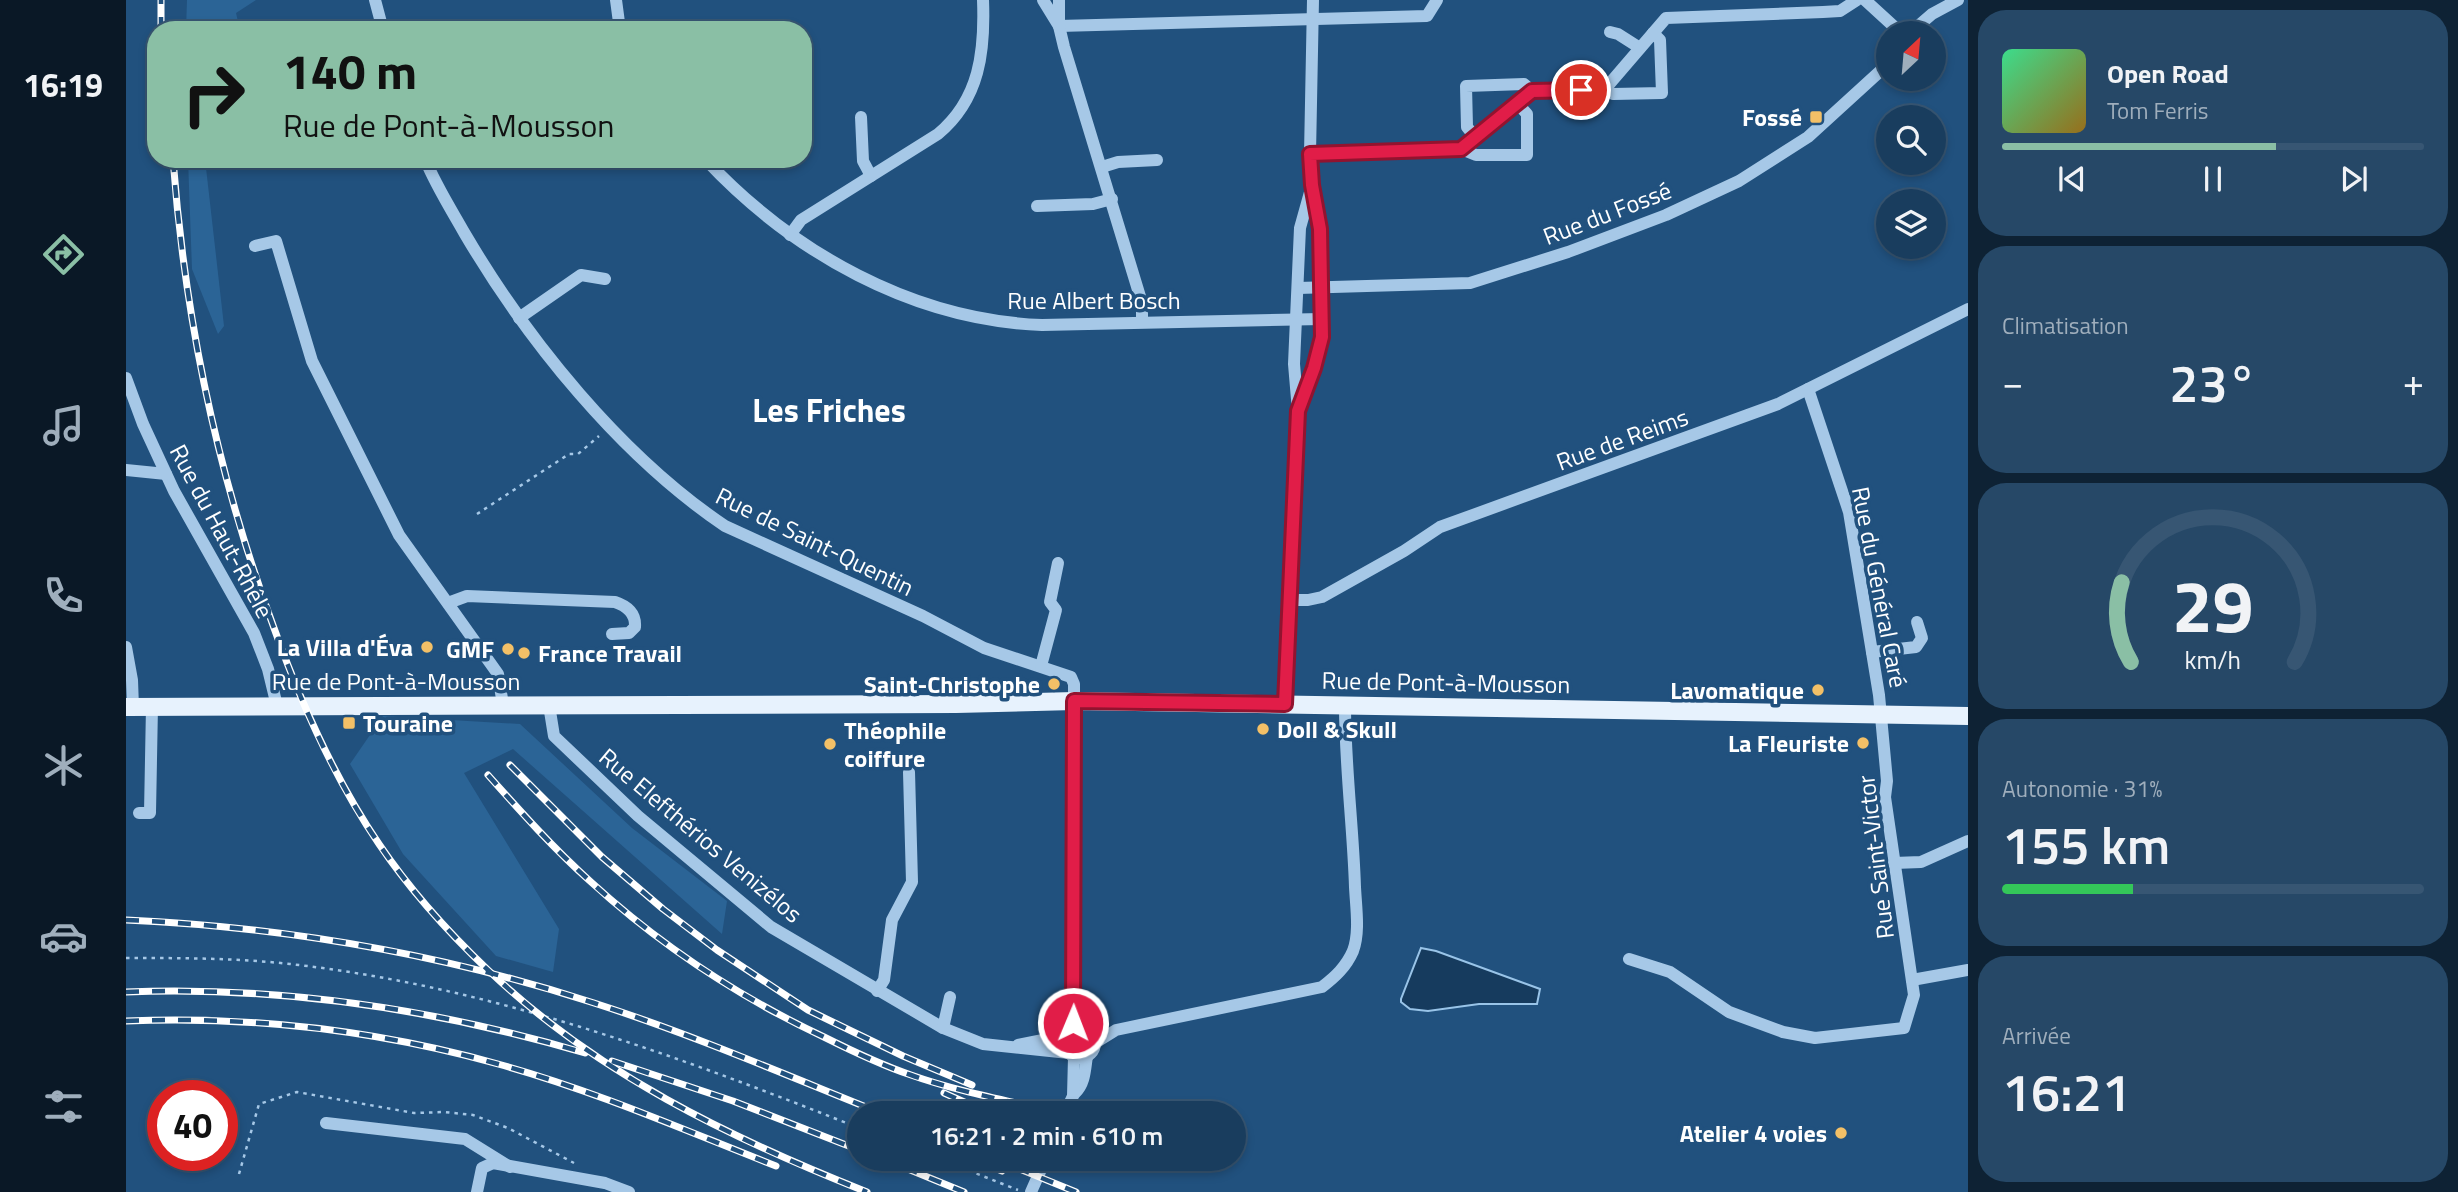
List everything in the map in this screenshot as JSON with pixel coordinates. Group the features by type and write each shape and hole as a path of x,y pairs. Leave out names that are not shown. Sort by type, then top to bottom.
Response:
{"main road":[{"name":"Rue de Pont-à-Mousson","path":"130,707 956,705 1074,701 1968,716"}],"street":[{"path":"375,0 381,21"},
{"path":"616,0 618,21"},
{"path":"790,235 802,220 938,134 957,116 973,88 982,56 983,0"},
{"path":"1043,0 1059,26 1142,303 1142,322"},
{"path":"1059,0 1059,26"},
{"path":"1298,411 1322,337 1320,229 1312,185 1310,154 1313,0"},
{"path":"1059,26 1427,16 1437,0"},
{"path":"1605,89 1665,18 1840,11 1857,0"},
{"path":"1865,0 1888,21"},
{"path":"1924,21 1958,0"},
{"path":"1610,32 1640,48"},
{"path":"1461,149 1532,91 1605,89 1613,93 1662,93 1660,40 1653,33"},
{"name":"Rue du Fossé","path":"1298,288 1470,283 1569,251 1666,215 1739,181 1808,137 1876,75"},
{"path":"1475,137 1467,127 1466,86 1524,84 1532,91"},
{"path":"1310,154 1461,149 1476,155 1527,155 1527,114 1517,103"},
{"path":"861,117 863,161 871,176"},
{"path":"1102,167 1118,162 1157,160"},
{"name":"Rue de Saint-Quentin","path":"428,168 487,272 519,318 610,427 671,486 725,526 923,616 984,648 1071,677 1074,701"},
{"name":"Rue Albert Bosch","path":"714,168 746,199 790,235 865,279 919,303 967,316 1042,325 1322,319"},
{"path":"1285,704 1298,411 1294,364 1300,228 1312,185"},
{"path":"1037,205 1093,204 1112,199"},
{"path":"256,246 276,241 312,361 399,535 498,674 503,705"},
{"path":"519,318 581,275 606,279"},
{"name":"Rue de Reims","path":"1289,600 1322,597 1404,551 1440,527 1778,404 1968,309"},
{"name":"Rue du Haut-Rhêle","path":"126,378 166,474 254,632 278,706"},
{"name":"Rue du Général Caré","path":"1808,389 1849,512 1881,714"},
{"path":"126,470 166,474"},
{"path":"1041,666 1056,610 1050,602 1058,563"},
{"path":"448,603 467,596 615,602 625,605 633,614 635,627 629,633 612,634"},
{"path":"1872,652 1916,647 1922,638 1917,622"},
{"path":"126,647 132,680 130,707"},
{"path":"1071,1101 1080,1088 1077,1055 1066,1044 1073,1023 1074,701"},
{"name":"Rue Elefthérios Venizélos","path":"549,705 554,736 638,816 771,927 943,1028 983,1044 1077,1055"},
{"path":"1077,1055 1093,1051 1095,1043 1116,1030 1322,988 1340,974 1353,951 1357,929 1345,705"},
{"path":"139,813 150,813 152,706"},
{"name":"Rue Saint-Victor","path":"1629,959 1670,972 1728,1012 1783,1032 1815,1038 1904,1028 1914,995 1885,797 1887,781 1881,714"},
{"path":"877,991 884,980 892,920 912,883 909,772"},
{"path":"1894,863 1921,862 1968,841"},
{"path":"1912,980 1968,970"},
{"path":"943,1028 950,997"},
{"path":"1072,1032 1088,1031 1095,1043"},
{"name":"Rue Elefthérios Venizélos","path":"1004,1047 1072,1032"},
{"path":"326,1123 465,1139 510,1167"},
{"path":"477,1192 482,1168 493,1163 605,1183 629,1192"},
{"path":"1031,1192 1040,1171"}],"path":[{"path":"477,514 569,454 578,454 610,427"},
{"path":"126,958 192,958 290,964 356,973 448,992 575,1025 631,1043 847,1123"},
{"path":"970,1171 1017,1190"}],"shaded area":[{"path":"187,0 256,0 236,13 238,21 186,21"},
{"path":"188,168 206,168 224,326 218,334 192,269"},
{"path":"383,716 520,724 632,828 727,901 722,934 513,749 464,773 559,929 553,972 496,956 403,854 350,764"},
{"path":"1421,948 1540,989 1537,1004 1479,1004 1428,1011 1410,1009 1401,999"}],"railway":[{"path":"161,0 161,21"},
{"path":"174,168 178,219 195,338 236,514 274,628 307,712 347,793 379,844 417,894 473,956 530,1007 574,1041 619,1071 715,1125 867,1192"},
{"path":"510,765 602,857 717,950 808,1010 903,1056 972,1085"},
{"path":"488,775 564,857 617,905 673,948 731,987 856,1053 929,1081 1009,1101"},
{"path":"126,920 304,936 479,970 630,1015 851,1101"},
{"path":"126,992 243,993 358,1004 472,1024 585,1053"},
{"path":"126,1021 267,1023 360,1034 452,1052 569,1086 776,1166"},
{"path":"612,1061 733,1101 847,1145"},
{"path":"944,1093 962,1101"},
{"path":"913,1171 964,1192"},
{"path":"1025,1171 1076,1192"}],"place":[{"name":"Fossé","path":"1816,117"},
{"name":"La Villa d'Éva","path":"427,647"},
{"name":"GMF","path":"508,649"},
{"name":"France Travail","path":"524,653"},
{"name":"Saint-Christophe","path":"1054,684"},
{"name":"Lavomatique","path":"1818,690"},
{"name":"Touraine","path":"349,723"},
{"name":"Doll & Skull","path":"1263,729"},
{"name":"La Fleuriste","path":"1863,743"},
{"name":"Théophile coiffure","path":"830,744"},
{"name":"Atelier 4 voies","path":"1841,1133"}],"district":[{"name":"Les Friches","path":"829,410"}],"route":[{"path":"1073,1023 1074,701 1285,704 1298,411 1322,337 1320,229 1312,185 1310,154 1461,149 1532,91 1581,90"}]}
